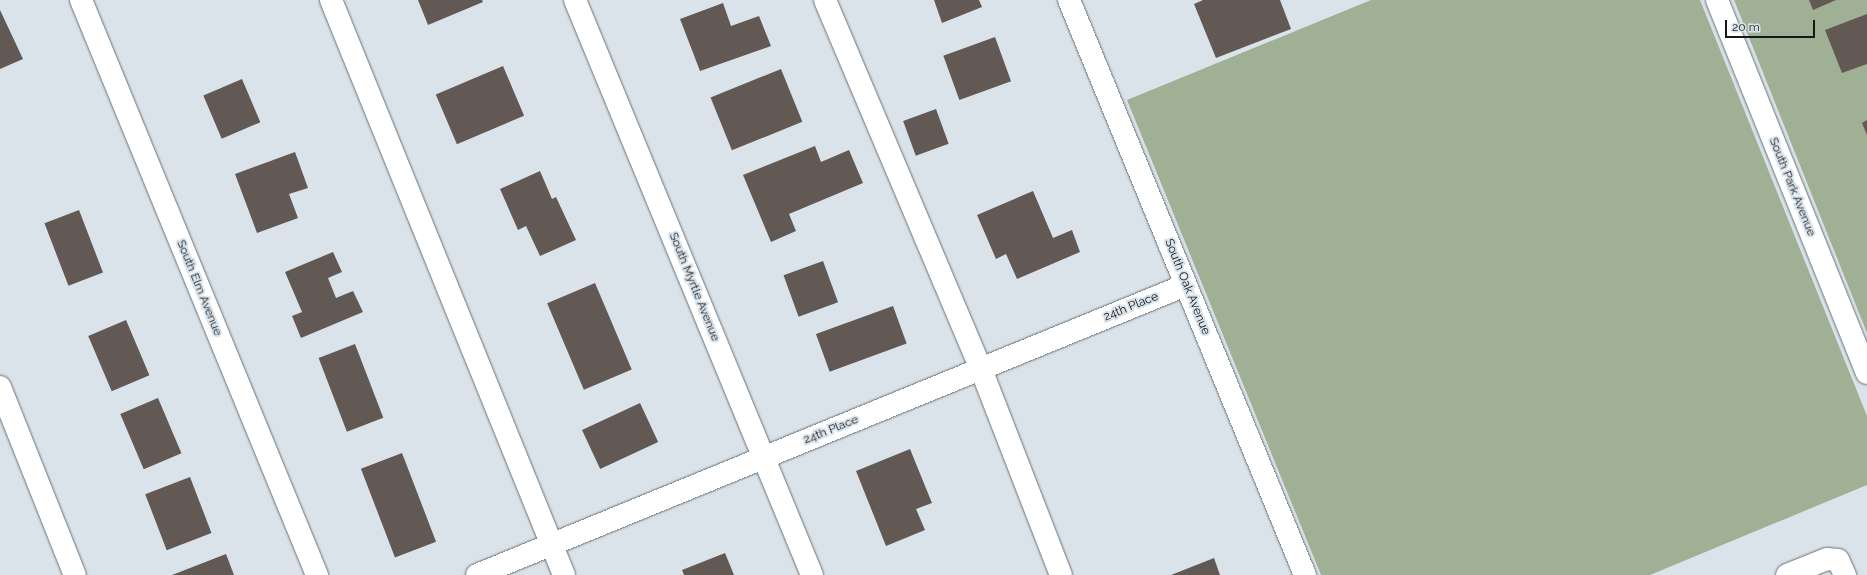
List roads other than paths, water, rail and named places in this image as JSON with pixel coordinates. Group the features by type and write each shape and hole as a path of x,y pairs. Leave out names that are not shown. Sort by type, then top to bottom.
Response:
{"street":[{"name":"South Elm Avenue","path":"82,0 317,575"},
{"path":"331,0 564,575"},
{"name":"South Myrtle Avenue","path":"575,0 812,575"},
{"path":"825,0 981,369 1062,575"},
{"name":"South Oak Avenue","path":"1069,0 1304,575"},
{"name":"South Park Avenue","path":"1717,0 1867,373"},
{"name":"24th Place","path":"477,575 1186,285"},
{"path":"0,387 75,575"},
{"path":"1787,575 1827,559 1842,567"}]}
